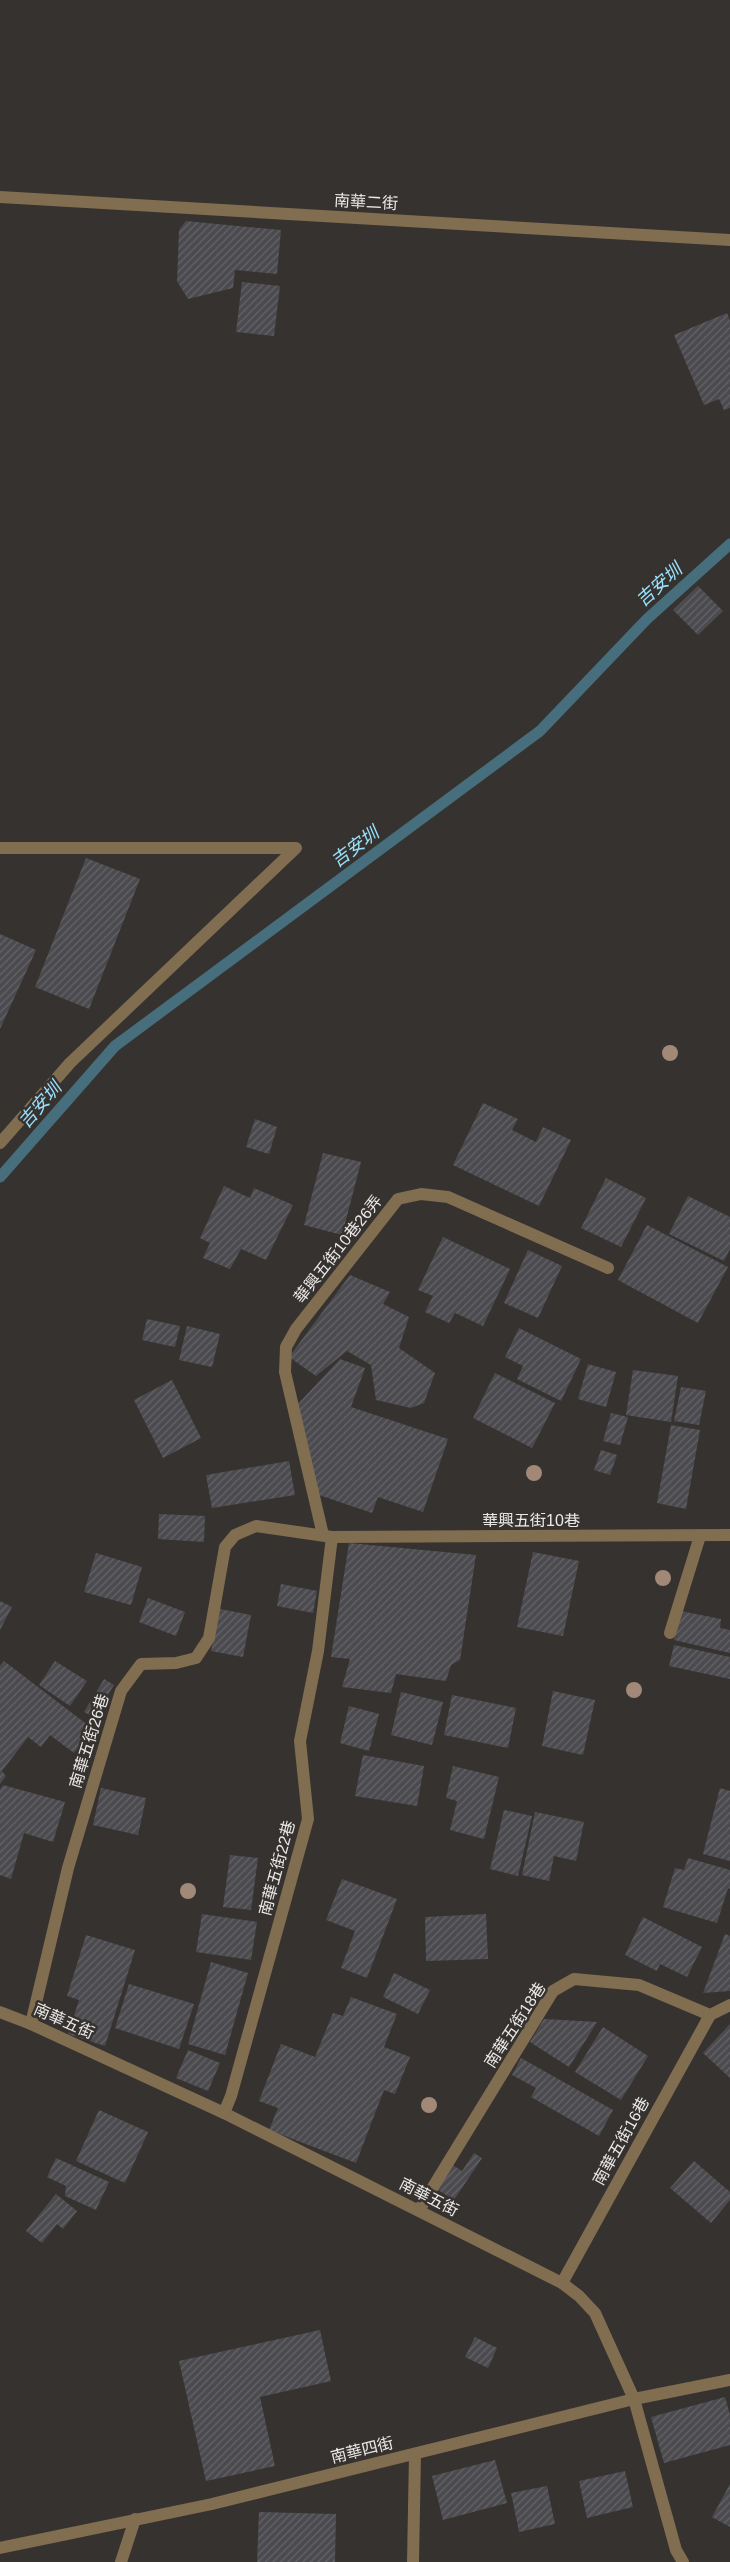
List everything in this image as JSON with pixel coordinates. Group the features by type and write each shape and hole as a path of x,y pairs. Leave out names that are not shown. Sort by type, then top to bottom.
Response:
{"street":[{"name":"南華二街","path":"0,197 730,240"},
{"path":"0,848 296,848 70,1063 0,1143"},
{"name":"華興五街10巷26弄","path":"328,1536 285,1372 286,1346 296,1329 398,1199 421,1194 448,1197 608,1268"},
{"name":"南華五街26巷","path":"31,2024 68,1868 120,1691 141,1664 176,1663 196,1658 209,1638 225,1547 235,1535 256,1526 328,1536"},
{"name":"華興五街10巷","path":"328,1536 730,1535"},
{"name":"南華五街22巷","path":"224,2113 231,2096 308,1819 300,1741 318,1651 328,1536"},
{"path":"670,1633 700,1536"},
{"name":"南華五街18巷","path":"419,2210 553,1991 574,1979 639,1984 710,2015"},
{"path":"710,2015 730,2005"},
{"name":"南華五街","path":"0,2012 31,2024 224,2113 562,2283 579,2296 595,2313 634,2399 676,2550 683,2562"},
{"name":"南華五街16巷","path":"562,2283 710,2015"},
{"name":"南華四街","path":"0,2548 212,2504 634,2399 730,2380"},
{"path":"413,2562 415,2454"},
{"path":"121,2562 135,2519"}],"building":[{"path":"186,221 281,230 277,274 235,270 233,288 188,299 177,281 179,230"},
{"path":"242,282 280,286 274,336 236,332"},
{"path":"727,313 730,321 730,408 724,410 719,399 704,405 674,335"},
{"path":"698,586 723,611 698,635 673,610"},
{"path":"86,858 140,879 89,1009 35,987"},
{"path":"0,934 36,950 0,1029"},
{"path":"483,1103 518,1119 512,1130 536,1142 543,1127 571,1140 539,1206 453,1165"},
{"path":"255,1119 277,1127 269,1154 246,1147"},
{"path":"323,1153 361,1162 342,1235 304,1225"},
{"path":"606,1178 646,1198 621,1247 581,1228"},
{"path":"224,1186 250,1198 254,1188 293,1205 266,1260 241,1249 230,1269 203,1258 210,1243 200,1238"},
{"path":"688,1196 730,1217 730,1249 724,1261 669,1234"},
{"path":"647,1225 728,1267 698,1323 618,1280"},
{"path":"443,1237 510,1269 483,1326 455,1313 449,1323 425,1312 433,1296 418,1290"},
{"path":"528,1250 562,1266 538,1318 504,1303"},
{"path":"350,1275 390,1292 383,1304 409,1317 399,1348 435,1373 424,1403 411,1408 376,1400 371,1365 347,1351 316,1376 289,1357"},
{"path":"147,1319 180,1326 175,1347 142,1340"},
{"path":"187,1326 220,1334 212,1367 179,1360"},
{"path":"519,1328 581,1359 561,1401 517,1379 523,1366 505,1357"},
{"path":"340,1359 365,1368 351,1407 448,1439 423,1512 378,1497 372,1513 319,1495 297,1405"},
{"path":"588,1364 616,1372 606,1407 578,1399"},
{"path":"633,1370 678,1376 671,1422 626,1415"},
{"path":"495,1373 555,1403 532,1448 473,1418"},
{"path":"172,1380 201,1438 163,1458 134,1400"},
{"path":"681,1387 706,1391 699,1425 674,1421"},
{"path":"611,1413 628,1417 620,1445 603,1441"},
{"path":"671,1425 700,1430 686,1509 657,1503"},
{"path":"601,1450 617,1455 610,1475 594,1470"},
{"path":"289,1461 295,1495 212,1508 206,1475"},
{"path":"159,1514 205,1516 204,1542 158,1539"},
{"path":"349,1543 476,1555 460,1660 451,1665 446,1681 396,1674 391,1693 342,1687 350,1659 331,1657"},
{"path":"533,1552 579,1561 563,1636 517,1627"},
{"path":"96,1553 142,1567 131,1605 84,1592"},
{"path":"281,1584 317,1591 313,1613 277,1606"},
{"path":"148,1598 185,1612 176,1636 139,1622"},
{"path":"0,1601 12,1607 0,1630"},
{"path":"220,1609 251,1615 243,1657 211,1651"},
{"path":"681,1611 721,1619 720,1628 730,1630 730,1653 674,1640"},
{"path":"674,1645 730,1657 730,1679 669,1666"},
{"path":"4,1661 93,1729 74,1753 50,1735 41,1747 28,1737 2,1771 6,1776 0,1784 0,1666"},
{"path":"55,1661 87,1681 70,1706 39,1685"},
{"path":"104,1679 114,1685 94,1717 84,1712"},
{"path":"553,1691 595,1700 583,1755 542,1746"},
{"path":"401,1692 443,1702 432,1745 391,1735"},
{"path":"452,1695 516,1708 508,1748 444,1735"},
{"path":"349,1706 379,1714 369,1751 340,1743"},
{"path":"363,1755 424,1766 417,1806 355,1796"},
{"path":"453,1766 499,1777 484,1839 450,1830 457,1801 446,1798"},
{"path":"3,1785 65,1802 53,1842 24,1833 11,1879 0,1875 0,1789"},
{"path":"101,1788 146,1798 138,1835 93,1825"},
{"path":"720,1788 730,1791 730,1861 703,1854"},
{"path":"504,1810 532,1816 518,1876 490,1869"},
{"path":"535,1812 584,1822 576,1861 554,1856 549,1881 522,1875"},
{"path":"230,1855 258,1858 251,1910 223,1907"},
{"path":"688,1858 730,1870 730,1889 728,1888 717,1923 663,1907 675,1868 684,1870"},
{"path":"342,1879 397,1899 367,1978 341,1968 355,1931 326,1920"},
{"path":"202,1914 257,1922 251,1960 196,1952"},
{"path":"486,1914 488,1959 426,1961 425,1917"},
{"path":"643,1917 702,1947 687,1977 660,1964 657,1971 625,1955"},
{"path":"725,1934 730,1936 730,1991 703,1993"},
{"path":"86,1935 135,1950 105,2046 68,2034 79,2000 67,1996"},
{"path":"211,1962 248,1973 225,2055 188,2044"},
{"path":"394,1973 430,1990 418,2014 383,1997"},
{"path":"129,1984 194,2004 179,2049 115,2028"},
{"path":"351,1997 397,2014 384,2047 410,2057 395,2094 384,2090 356,2163 269,2130 278,2108 259,2101 281,2044 315,2057 333,2013 343,2016"},
{"path":"544,2019 597,2022 569,2067 530,2042"},
{"path":"730,2024 730,2078 703,2053"},
{"path":"603,2027 648,2056 621,2100 575,2072"},
{"path":"188,2050 220,2063 208,2091 176,2078"},
{"path":"521,2058 613,2110 599,2136 531,2097 536,2088 512,2075"},
{"path":"99,2110 148,2132 125,2183 76,2161"},
{"path":"474,2153 482,2158 454,2200 435,2188 451,2164 462,2171"},
{"path":"56,2158 109,2182 96,2210 65,2196 66,2186 47,2177"},
{"path":"694,2161 730,2192 730,2200 711,2223 670,2188"},
{"path":"56,2194 77,2211 63,2229 57,2224 42,2243 26,2231"},
{"path":"320,2330 331,2381 260,2397 275,2466 206,2481 179,2361"},
{"path":"475,2337 497,2348 488,2368 465,2357"},
{"path":"725,2397 730,2415 730,2445 664,2463 651,2417"},
{"path":"495,2460 507,2503 443,2520 432,2476"},
{"path":"625,2471 633,2507 587,2518 579,2481"},
{"path":"730,2484 730,2527 712,2517"},
{"path":"547,2486 555,2524 519,2532 511,2493"},
{"path":"259,2512 336,2514 335,2562 257,2562"}],"waterway":[{"name":"吉安圳","path":"0,1177 115,1046 540,731 647,619 730,544"}]}
